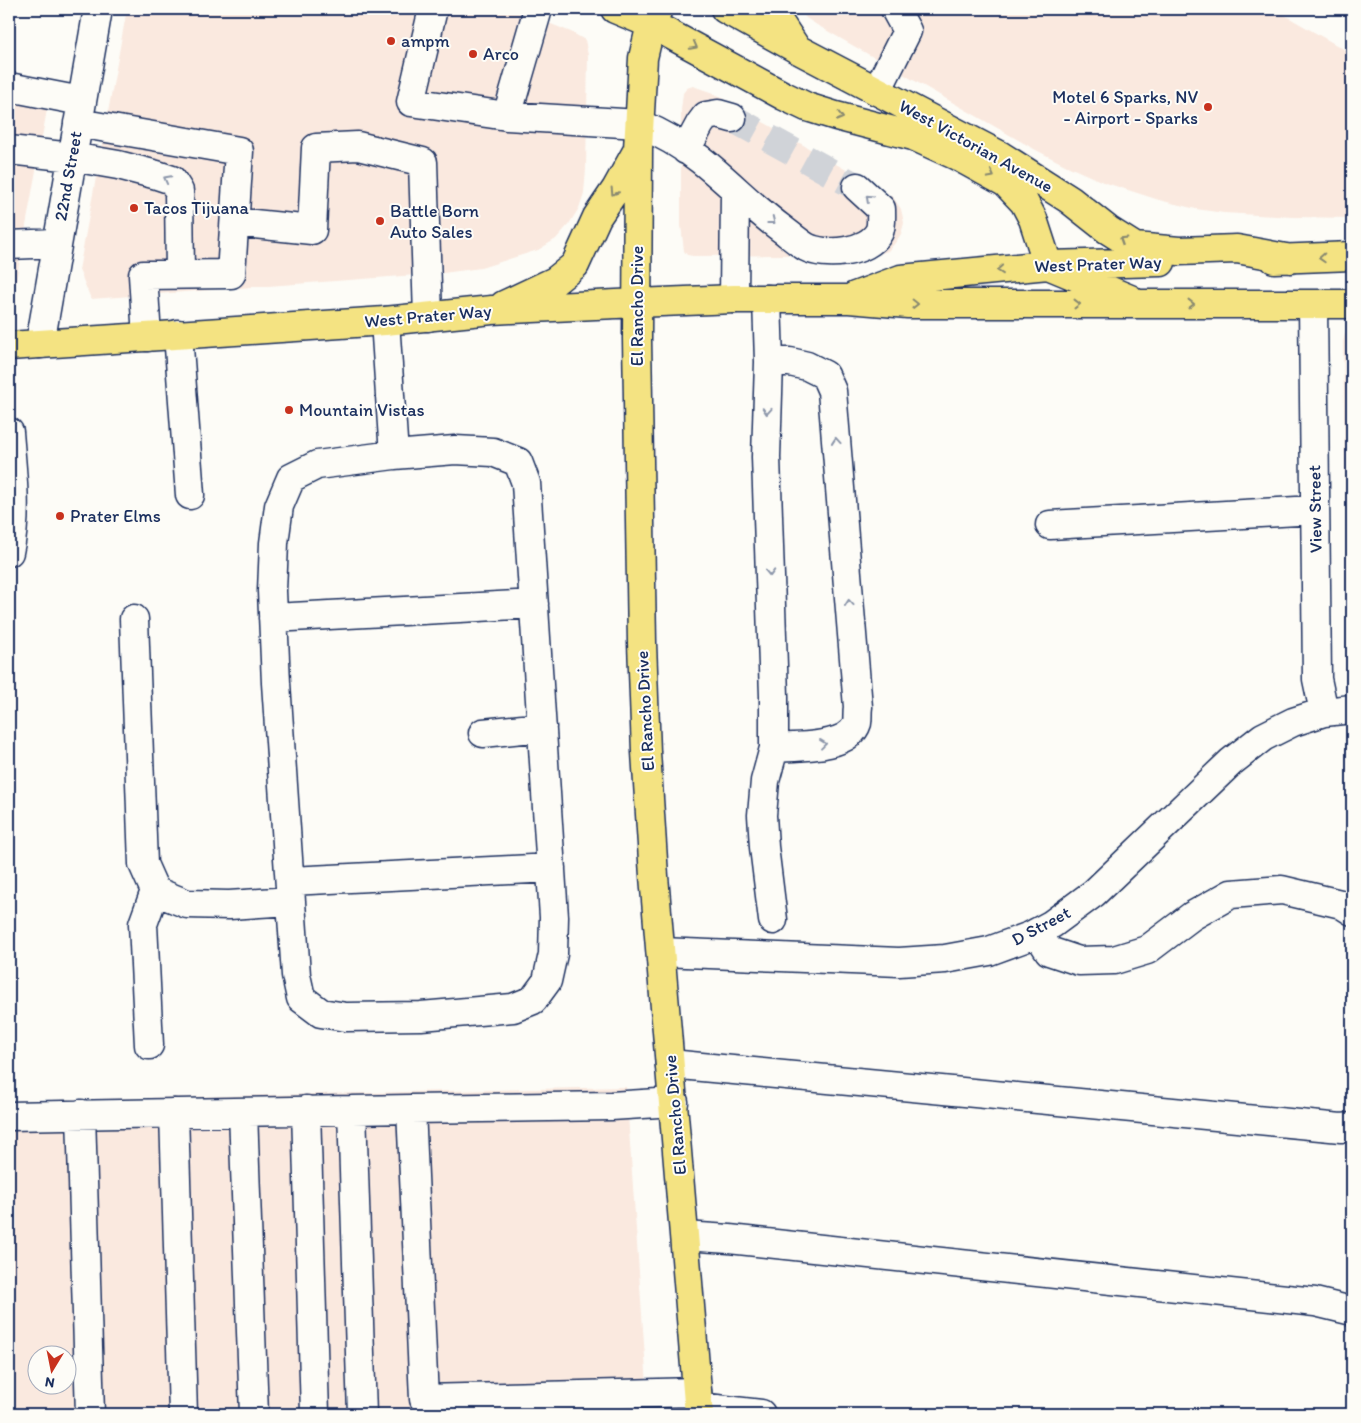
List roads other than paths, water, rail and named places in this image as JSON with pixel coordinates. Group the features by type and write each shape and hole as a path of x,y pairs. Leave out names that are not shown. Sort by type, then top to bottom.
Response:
{"main road":[{"name":"West Victorian Avenue","path":"615,9 654,16 784,96 807,107 913,136 957,156 1006,183 1024,202 1033,219 1048,265"},
{"name":"West Victorian Avenue","path":"725,9 1001,156 1070,200 1108,230 1135,247 1179,251 1237,249 1291,259"},
{"path":"775,9 777,19 797,49"},
{"name":"El Rancho Drive","path":"654,16 643,58 638,136 637,303 642,643 646,752 699,1405"},
{"path":"492,310 556,281 575,265 597,217 616,190 638,136"},
{"name":"West Prater Way","path":"849,299 901,279 1048,265 1352,256"},
{"path":"1048,265 1142,304"},
{"name":"West Prater Way","path":"9,346 384,321 492,310 734,299 849,299 908,304 1352,304"}],"street":[{"name":"22nd Street","path":"40,344 98,9"},
{"path":"433,9 411,102 638,136 659,132 700,160 771,221 806,247 817,251 841,252 854,249 869,242 879,232 881,210 857,186"},
{"path":"507,116 538,9"},
{"path":"877,91 907,31 895,9"},
{"path":"9,87 80,112 239,151 231,274 143,275 147,337"},
{"path":"686,150 706,116 718,114 732,118"},
{"path":"235,222 312,230 316,148 358,146 424,162 428,317"},
{"path":"9,150 72,157 118,165 157,174 172,180 179,191 180,274"},
{"path":"734,299 735,190"},
{"path":"9,245 57,243"},
{"path":"767,299 769,362 766,457 774,748 766,781 762,815 773,920"},
{"name":"View Street","path":"1313,305 1317,679 1324,712"},
{"path":"384,321 394,455"},
{"path":"178,334 190,495"},
{"path":"769,362 790,362 807,366 825,375 832,391 858,707 856,724 847,737 828,744 774,748"},
{"path":"9,432 13,524 9,552"},
{"path":"455,450 493,452 518,462 526,483 534,604 554,917 553,954 547,981 532,1000 513,1008 421,1016 346,1017 321,1013 301,998 296,976 276,683 272,591 274,544 279,506 291,478 316,464 455,450"},
{"path":"1050,525 1315,510"},
{"path":"273,618 534,604"},
{"path":"134,619 143,864 156,891 187,904 229,905 290,891 550,868"},
{"name":"D Street","path":"661,952 899,962 945,959 989,951 1037,932 1073,910 1094,893 1231,762 1263,737 1293,722 1324,712 1352,709"},
{"path":"483,733 542,727"},
{"path":"1037,932 1049,951 1079,961 1114,960 1146,950 1192,916 1230,894 1282,890 1341,904 1352,911"},
{"path":"150,1045 142,924 156,891"},
{"path":"670,1064 1341,1128 1352,1127"},
{"path":"9,1116 601,1106 674,1102"},
{"path":"411,1109 424,1407 699,1405 761,1414"},
{"path":"306,1110 315,1414"},
{"path":"352,1110 362,1414"},
{"path":"243,1112 254,1414"},
{"path":"174,1113 183,1414"},
{"path":"81,1114 90,1414"},
{"path":"685,1236 729,1239 1315,1302 1352,1311"}],"tunnel":[{"path":"732,118 857,187"}],"place":[{"name":"ampm","path":"391,41"},
{"name":"Arco","path":"473,54"},
{"name":"Motel 6 Sparks, NV - Airport - Sparks","path":"1208,107"},
{"name":"Tacos Tijuana","path":"134,208"},
{"name":"Battle Born Auto Sales","path":"380,221"},
{"name":"Mountain Vistas","path":"289,410"},
{"name":"Prater Elms","path":"60,516"}]}
